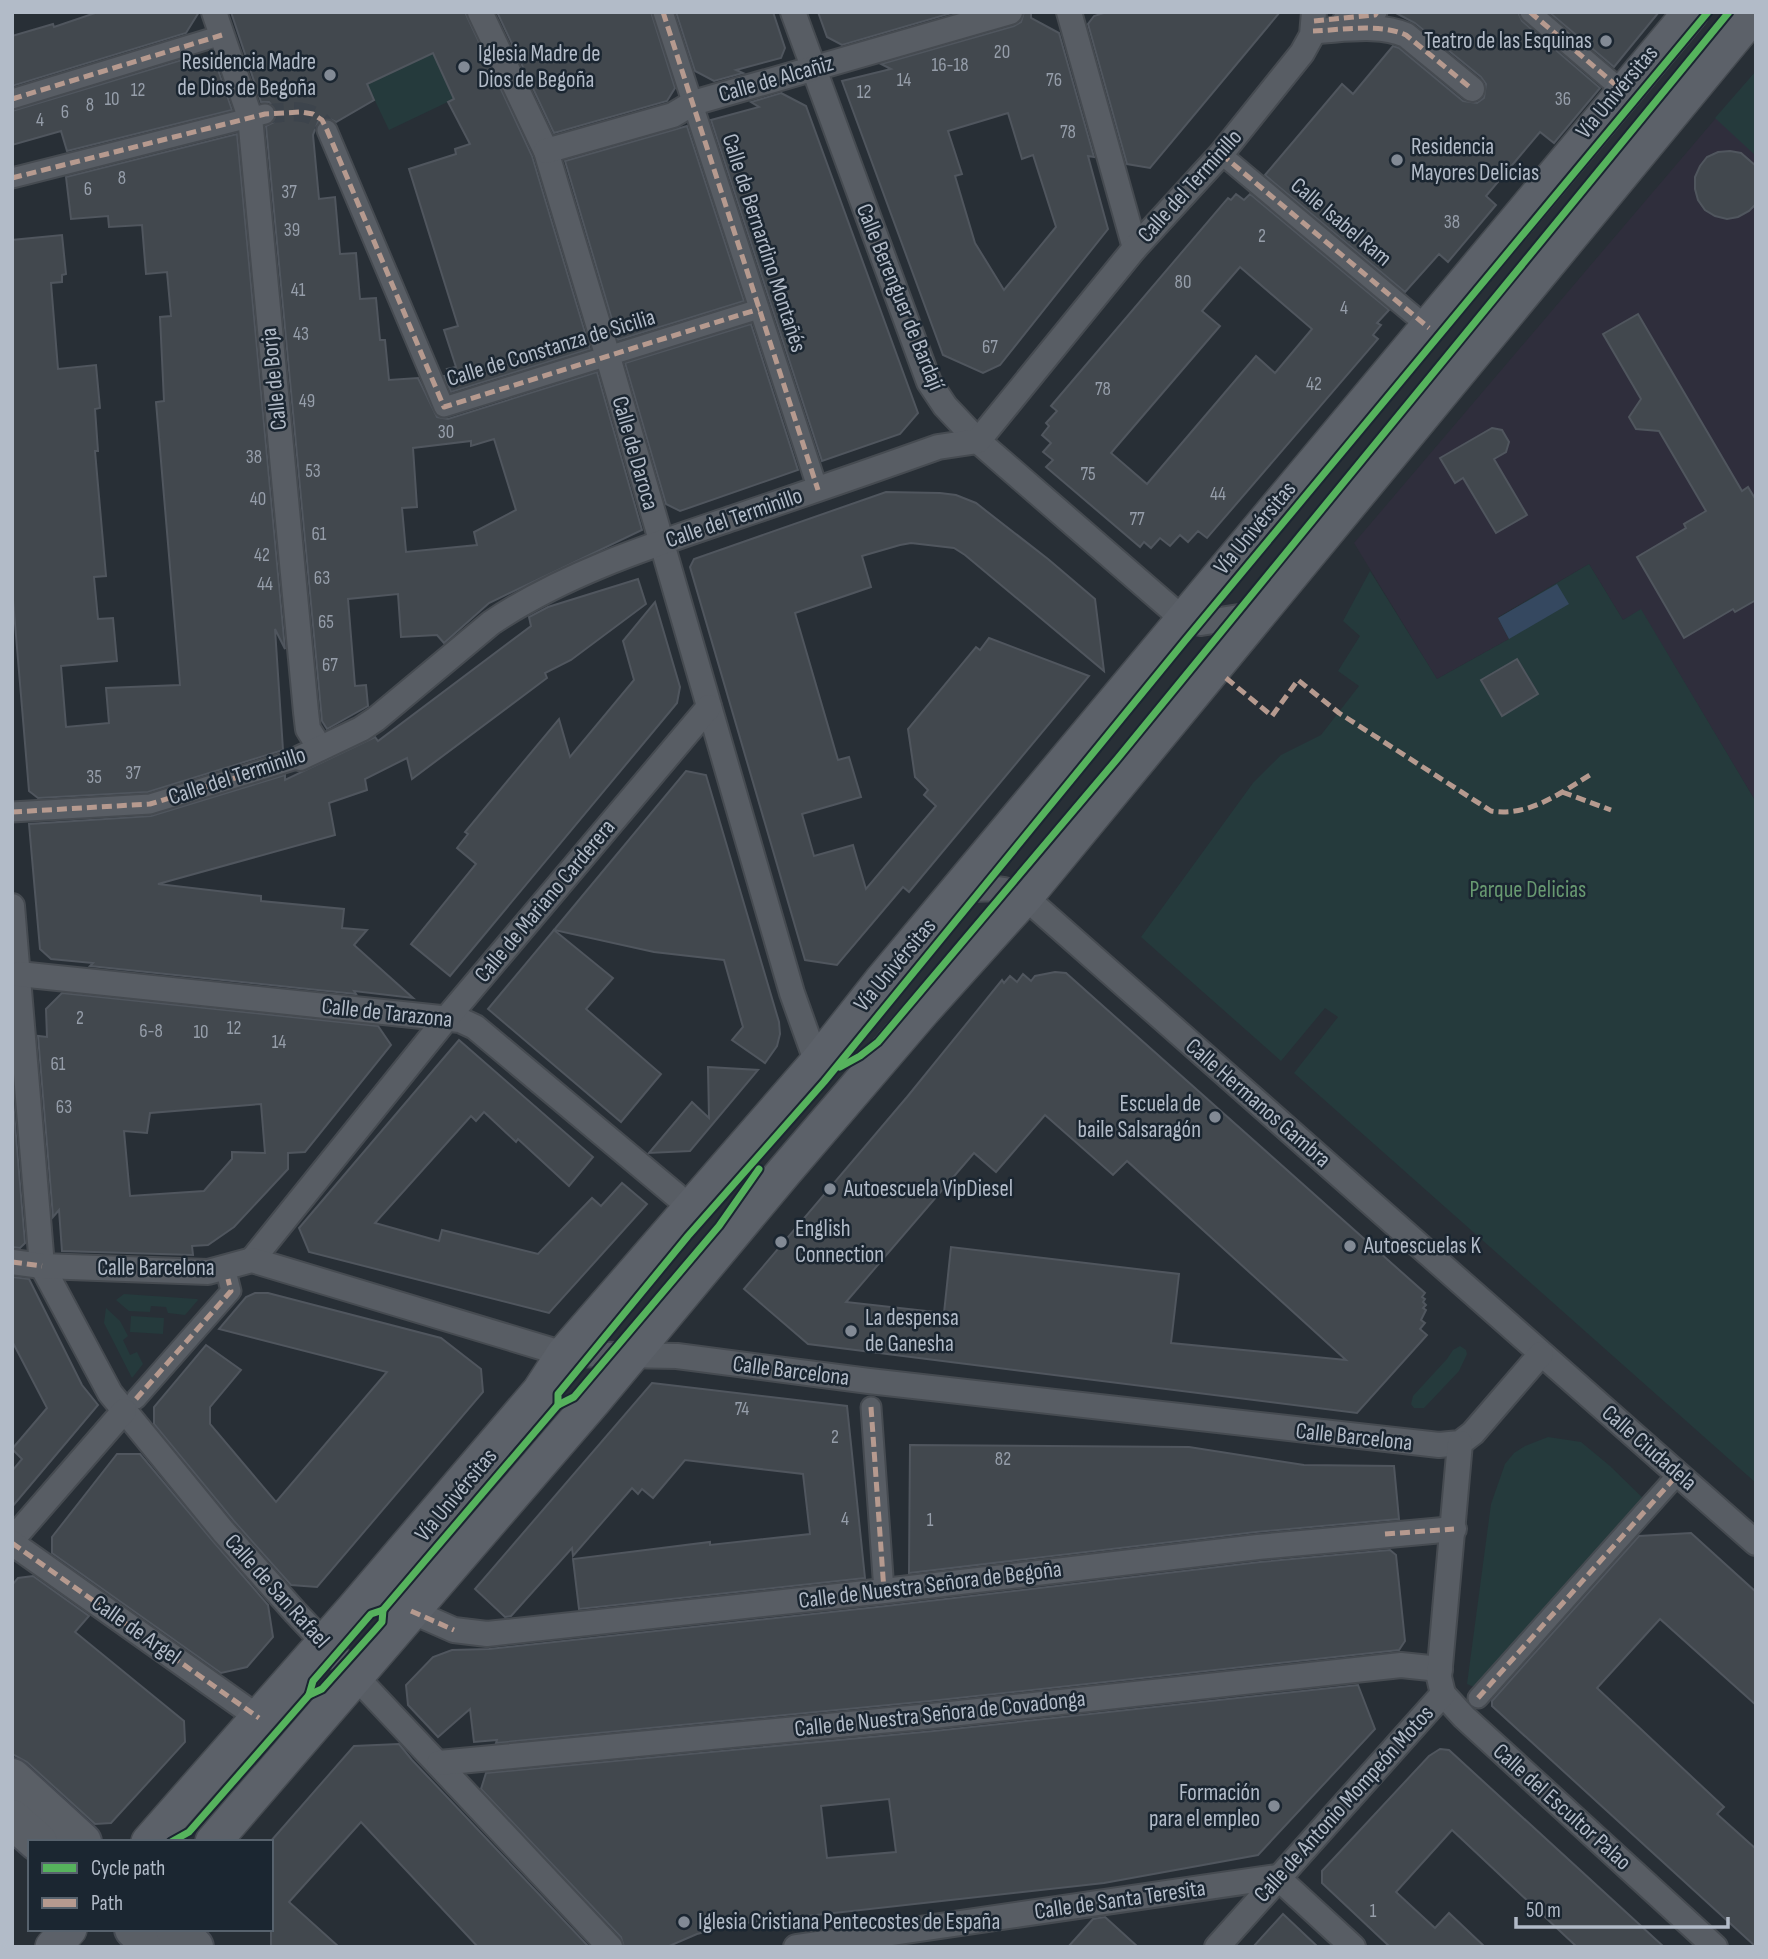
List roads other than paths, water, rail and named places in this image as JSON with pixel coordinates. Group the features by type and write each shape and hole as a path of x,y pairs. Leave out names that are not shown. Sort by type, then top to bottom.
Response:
{"main road":[{"name":"Vía Univérsitas","path":"151,1840 540,1391 564,1353 817,1063 881,982 1691,12"},
{"name":"Vía Univérsitas","path":"215,1840 594,1400 923,1010 1025,897 1755,12"},
{"path":"817,1063 828,1094 829,1120"},
{"path":"12,1778 80,1840"},
{"path":"12,1819 36,1840"},
{"path":"53,1947 67,1931"},
{"path":"115,1947 131,1931"},
{"path":"135,1931 153,1947"},
{"path":"177,1931 194,1947"}],"street":[{"name":"Calle de Daroca","path":"480,12 546,151 792,993 817,1063"},
{"name":"Calle de Bernardino Montañés","path":"663,12 818,490"},
{"name":"Calle Berenguer de Bardají","path":"793,12 929,382 945,406 978,441 1184,620"},
{"name":"Calle de Alcañiz","path":"546,151 673,115 693,103 1010,12"},
{"path":"1069,12 1135,248"},
{"path":"1313,22 1375,15 1377,12"},
{"path":"1530,12 1624,92"},
{"path":"1313,22 1397,31 1406,35 1472,89"},
{"name":"Calle del Terminillo","path":"12,812 150,804 310,753 376,719 474,636 508,611 574,577 661,543 938,447 978,441 1135,248 1221,153 1302,53 1309,44 1313,22"},
{"path":"12,99 218,24"},
{"name":"Calle de Borja","path":"218,24 258,116 310,753"},
{"path":"12,178 258,116"},
{"name":"Calle de Constanza de Sicilia","path":"327,130 444,407 759,309"},
{"name":"Calle Isabel Ram","path":"1221,153 1429,328"},
{"path":"1184,620 1201,623 1258,614"},
{"name":"Calle de Mariano Carderera","path":"252,1260 446,1019 709,707"},
{"name":"Calle Hermanos Gambra","path":"960,890 1009,889 1025,897 1541,1354"},
{"path":"12,906 42,1266"},
{"name":"Calle de Tarazona","path":"19,974 460,1020 475,1027 691,1207"},
{"name":"Calle Barcelona","path":"12,1262 42,1266 208,1272 252,1260 564,1353 677,1356 1412,1444 1460,1443"},
{"name":"Calle de San Rafael","path":"42,1266 110,1392 130,1405 223,1531 324,1643 610,1947"},
{"path":"12,1541 230,1291 228,1279"},
{"path":"1460,1443 1473,1433 1541,1354"},
{"name":"Calle Ciudadela","path":"1541,1354 1756,1543"},
{"path":"871,1407 884,1591"},
{"name":"Calle de Antonio Mompeón Motos","path":"1217,1947 1443,1694 1439,1685 1440,1669 1460,1443"},
{"path":"1478,1698 1678,1474"},
{"name":"Calle de Nuestra Señora de Begoña","path":"411,1611 454,1630 487,1634 1258,1547 1454,1529"},
{"name":"Calle de Argel","path":"12,1541 259,1718"},
{"name":"Calle de Nuestra Señora de Covadonga","path":"439,1763 946,1714 1401,1665 1440,1669"},
{"name":"Calle del Escultor Palao","path":"1443,1694 1464,1717 1715,1947"},
{"path":"1277,1878 1353,1947"},
{"name":"Calle de Santa Teresita","path":"796,1947 1277,1878"}],"water":[{"path":"1557,584 1569,604 1509,639 1498,618"}],"tunnel":[{"path":"265,114 308,114 322,122 327,130"}],"place":[{"name":"Teatro de las Esquinas","path":"1606,41"},
{"name":"Iglesia Madre de Dios de Begoña","path":"464,67"},
{"name":"Residencia Madre de Dios de Begoña","path":"330,75"},
{"name":"Residencia Mayores Delicias","path":"1397,160"},
{"name":"Escuela de baile Salsaragón","path":"1215,1117"},
{"name":"Autoescuela VipDiesel","path":"830,1189"},
{"name":"English Connection","path":"781,1242"},
{"name":"Autoescuelas K","path":"1350,1246"},
{"name":"La despensa de Ganesha","path":"851,1331"},
{"name":"Formación para el empleo","path":"1274,1806"},
{"name":"Iglesia Cristiana Pentecostes de España","path":"684,1922"}],"park label":[{"name":"Parque Delicias","path":"1528,890"}]}
